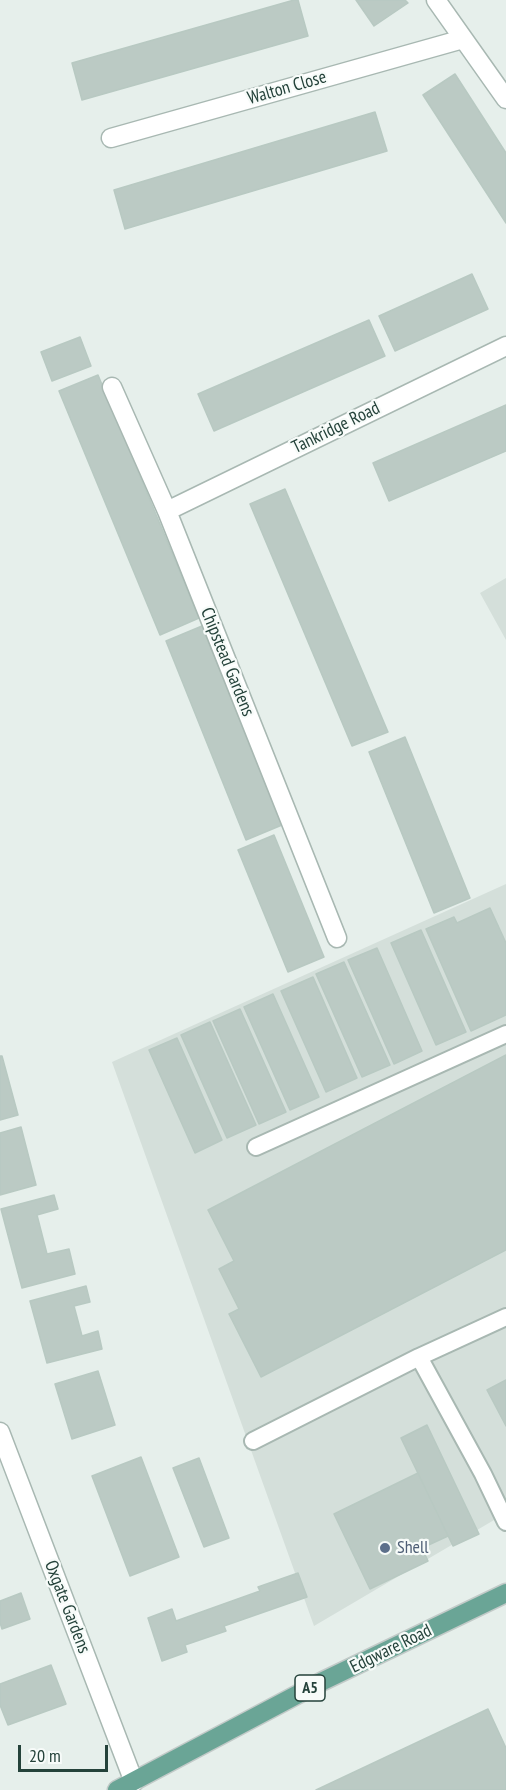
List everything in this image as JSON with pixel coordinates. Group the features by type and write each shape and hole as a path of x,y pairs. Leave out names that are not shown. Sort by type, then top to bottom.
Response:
{"main road":[{"name":"Edgware Road","path":"117,1790 322,1681 506,1593"}],"street":[{"path":"436,0 506,99"},
{"name":"Walton Close","path":"111,138 463,39"},
{"name":"Tankridge Road","path":"167,510 506,346"},
{"name":"Chipstead Gardens","path":"112,387 167,510 337,938"},
{"name":"Oxgate Gardens","path":"0,1432 134,1782"}],"lane":[{"path":"256,1147 506,1034"},
{"path":"253,1441 419,1357 506,1317"},
{"path":"419,1357 502,1504 506,1521"}],"shaded area":[{"path":"506,578 506,640 480,593"},
{"path":"506,884 506,1513 314,1626 112,1062"}],"building":[{"path":"298,0 308,36 82,100 72,63"},
{"path":"356,0 405,0 408,3 374,26"},
{"path":"455,74 506,153 506,223 423,95"},
{"path":"375,112 387,151 125,229 114,190"},
{"path":"472,274 488,309 395,351 379,316"},
{"path":"369,320 385,356 214,431 198,394"},
{"path":"80,337 91,366 52,381 41,352"},
{"path":"98,375 199,618 160,635 59,391"},
{"path":"506,405 506,451 389,501 373,463"},
{"path":"285,489 388,732 352,746 250,504"},
{"path":"202,626 282,825 246,840 166,641"},
{"path":"405,737 470,898 434,913 369,752"},
{"path":"274,835 324,957 288,972 238,850"},
{"path":"490,908 506,943 506,1015 471,1031 426,929 454,917 457,923"},
{"path":"421,930 466,1032 436,1045 391,943"},
{"path":"377,948 422,1051 394,1064 348,960"},
{"path":"344,962 390,1065 362,1077 316,974"},
{"path":"313,977 357,1078 326,1092 281,991"},
{"path":"273,994 319,1097 290,1110 244,1007"},
{"path":"240,1009 286,1112 259,1124 213,1021"},
{"path":"210,1022 256,1125 227,1138 181,1035"},
{"path":"177,1038 222,1140 195,1153 149,1050"},
{"path":"506,1055 506,1250 261,1377 229,1314 239,1309 219,1269 234,1261 208,1210"},
{"path":"0,1056 2,1056 18,1115 0,1120"},
{"path":"21,1127 36,1185 0,1195 0,1133"},
{"path":"54,1195 58,1209 37,1215 47,1254 69,1249 75,1274 22,1288 1,1209"},
{"path":"86,1286 90,1302 74,1306 82,1336 98,1331 102,1349 47,1363 30,1301"},
{"path":"98,1371 115,1425 72,1439 55,1384"},
{"path":"506,1380 506,1426 487,1390"},
{"path":"427,1425 479,1534 453,1546 401,1438"},
{"path":"141,1457 179,1557 130,1576 92,1476"},
{"path":"199,1458 229,1538 204,1547 173,1468"},
{"path":"418,1473 448,1536 422,1548 428,1561 370,1589 334,1514"},
{"path":"298,1573 307,1597 224,1626 226,1631 185,1645 187,1652 162,1661 148,1618 172,1609 176,1621 260,1591 258,1587"},
{"path":"21,1593 30,1619 2,1629 0,1601"},
{"path":"51,1665 66,1704 8,1725 0,1705 0,1684"},
{"path":"488,1709 506,1748 506,1790 316,1790"}],"place":[{"name":"Shell","path":"385,1548"}]}
